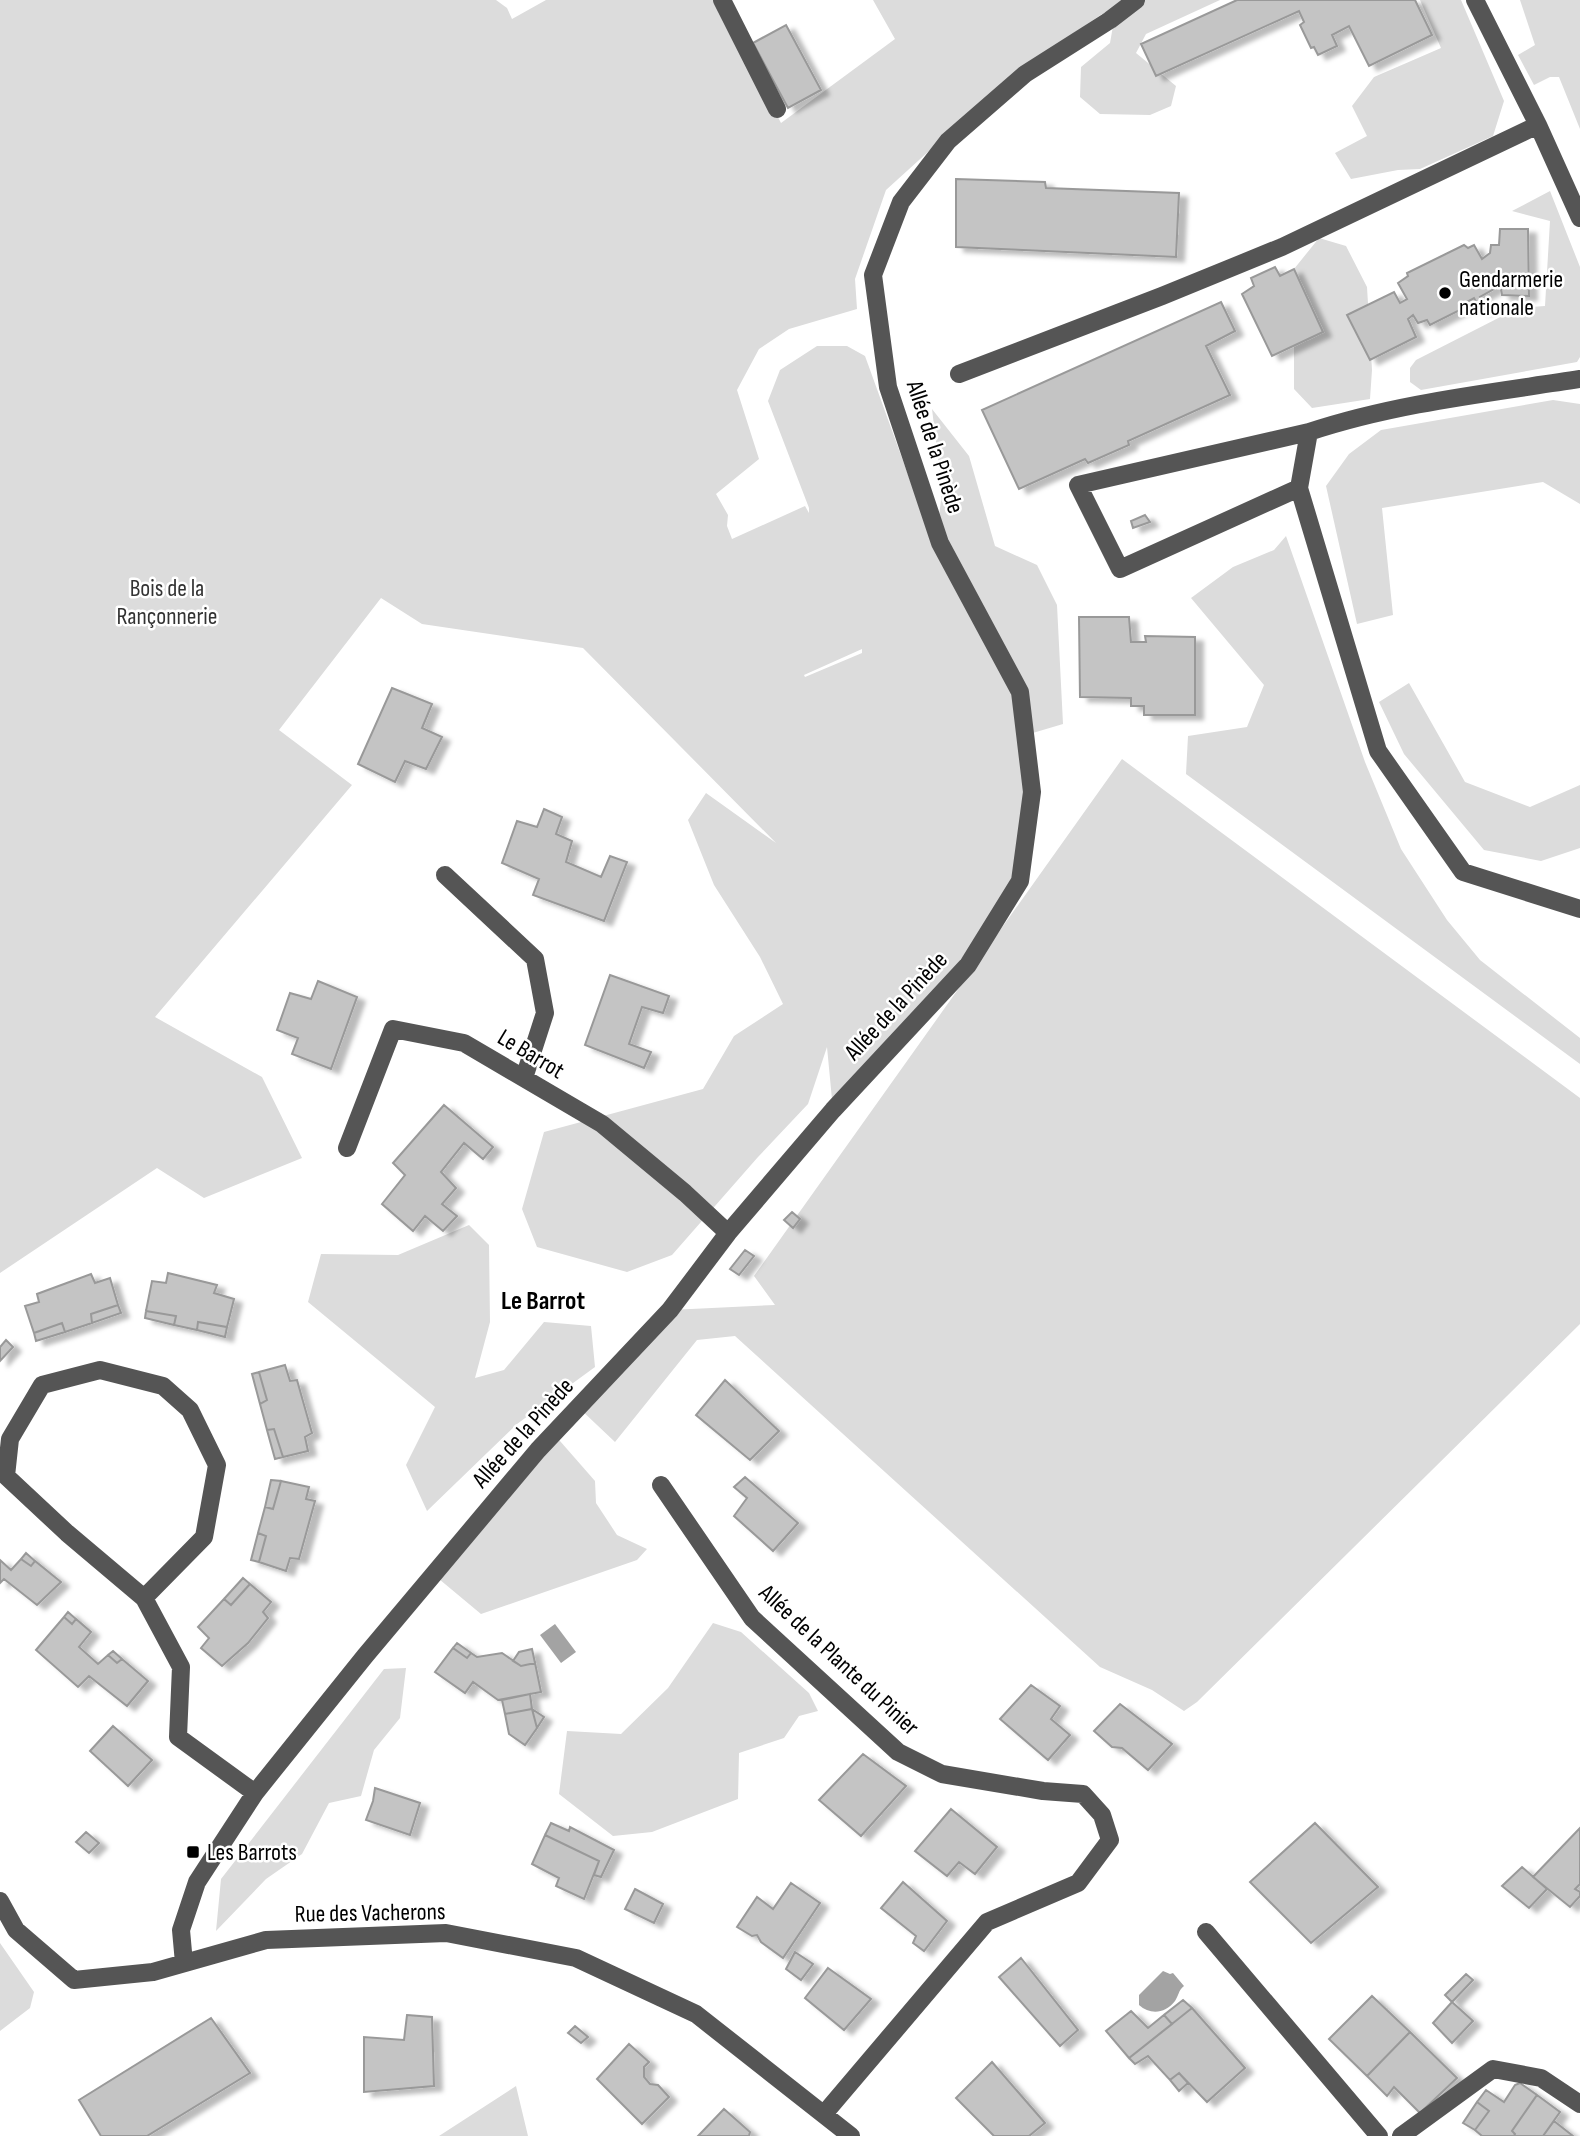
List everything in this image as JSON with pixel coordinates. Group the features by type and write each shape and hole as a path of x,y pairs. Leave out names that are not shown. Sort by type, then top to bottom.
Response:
{"street":[{"path":"722,0 777,109"},
{"name":"Allée de la Pinède","path":"184,1963 181,1930 197,1882 255,1793 365,1656 538,1450 670,1310 728,1233 834,1110 968,965 1020,881 1032,792 1020,692 940,543 888,387 873,275 901,202 948,141 1025,74 1110,20 1136,0"},
{"path":"1475,0 1538,125 1580,218"},
{"path":"959,374 1282,247 1538,125"},
{"path":"1299,488 1120,569 1078,485 1443,400 1580,380"},
{"path":"1309,432 1299,488 1378,751 1463,872 1580,909"},
{"path":"445,876 535,959 545,1013 524,1078"},
{"name":"Le Barrot","path":"347,1148 393,1029 464,1042 602,1124 728,1233"},
{"path":"144,1598 204,1537 217,1465 190,1410 163,1386 100,1370 41,1385 10,1439 6,1476 67,1534 144,1598 181,1667 178,1737 255,1793"},
{"name":"Allée de la Plante du Pinier","path":"662,1485 752,1618 898,1752 942,1774 1043,1791 1083,1794 1102,1815 1110,1840 1078,1883 987,1922 824,2114"},
{"name":"Rue des Vacherons","path":"0,1901 16,1930 74,1980 153,1972 266,1940 446,1933 576,1958 696,2014 851,2136"},
{"path":"1206,1932 1379,2136"},
{"path":"1401,2136 1493,2068 1541,2078 1580,2104"}],"green space":[{"name":"Bois de la Rançonnerie","path":"0,0 496,0 507,8 512,19 546,0 717,0 781,123 895,39 873,0 1220,0 1146,34 1136,53 1176,86 1171,106 1150,115 1100,114 1080,97 1081,67 1110,43 1113,26 1102,14 1016,72 886,190 855,279 857,309 789,329 759,349 737,390 759,459 716,494 728,515 727,526 732,539 805,506 809,513 768,401 780,370 817,346 847,346 865,356 923,516 936,541 942,492 932,409 969,456 995,546 1037,565 1057,605 1063,724 1026,735 1034,763 1037,795 1036,827 1030,856 1021,874 963,957 833,1110 827,1047 808,1104 672,1255 627,1272 537,1247 522,1209 544,1132 703,1089 734,1036 783,1004 760,957 714,885 688,820 706,793 776,843 583,648 422,624 381,598 279,730 352,785 155,1017 262,1077 302,1158 204,1198 157,1168 0,1273","holes":["862,649 862,653 805,677 804,675"]},
{"path":"1420,0 1461,0 1504,101 1493,136 1420,169 1398,170 1351,179 1335,153 1367,136 1352,106 1374,77 1441,48"},
{"path":"1520,0 1580,0 1580,129 1559,77 1550,77 1534,85 1518,55 1535,45"},
{"path":"1550,191 1580,267 1580,357 1577,362 1421,390 1410,382 1410,368 1416,360 1518,308 1545,306 1550,221 1512,211"},
{"path":"1319,238 1346,246 1367,287 1372,370 1370,399 1312,408 1294,389 1294,269"},
{"path":"1553,400 1580,404 1580,504 1543,482 1382,508 1393,615 1357,624 1326,486 1349,454 1381,430"},
{"path":"1286,536 1365,762 1401,849 1447,920 1480,960 1580,1038 1580,1064 1186,774 1188,736 1247,727 1264,685 1191,598 1233,567 1274,550"},
{"path":"1409,683 1465,782 1530,807 1580,785 1580,848 1541,861 1484,850 1404,754 1379,702"},
{"path":"1122,759 1580,1098 1580,1324 1197,1702 1184,1711 1152,1690 1100,1667 735,1336 697,1340 615,1442 578,1407 670,1310 775,1305 754,1276"},
{"path":"469,1225 489,1245 490,1322 475,1378 504,1370 544,1322 591,1326 595,1367 517,1424 427,1511 406,1465 435,1407 308,1302 321,1254 398,1255"},
{"path":"553,1433 595,1481 596,1503 617,1535 647,1549 637,1560 481,1614 433,1574"},
{"path":"713,1623 741,1632 809,1693 818,1711 799,1716 784,1738 739,1753 738,1799 652,1832 613,1836 559,1794 567,1731 621,1734 668,1688"},
{"path":"406,1668 400,1718 374,1750 361,1796 329,1803 302,1854 266,1879 216,1931 221,1879 384,1669"},
{"path":"0,1943 34,1992 30,2008 0,2031"},
{"path":"516,2086 528,2136 439,2136"}],"shaded area":[{"path":"555,1624 576,1652 561,1663 540,1635"},
{"path":"1163,1971 1173,1973 1184,1986 1167,2009 1153,2012 1139,2005 1139,1995"}],"building":[{"path":"1237,0 1415,0 1432,35 1369,66 1349,26 1332,35 1337,46 1318,55 1314,47 1311,48 1300,25 1304,22 1299,11 1156,76 1141,44"},
{"path":"786,25 821,90 788,108 753,43"},
{"path":"956,179 1045,182 1046,188 1179,193 1176,257 956,247"},
{"name":"Gendarmerie nationale","path":"1500,229 1528,229 1529,296 1502,295 1500,284 1493,285 1494,289 1480,297 1486,309 1481,311 1474,298 1463,304 1464,308 1430,325 1427,320 1418,323 1413,315 1408,319 1416,337 1370,360 1347,315 1394,292 1400,303 1407,299 1398,283 1408,276 1407,273 1464,245 1468,248 1474,245 1482,259 1490,253 1491,245 1499,245"},
{"path":"1275,267 1280,276 1294,269 1323,332 1272,356 1242,294 1254,286 1251,278"},
{"path":"1221,302 1235,331 1206,346 1230,395 1128,441 1129,445 1088,463 1085,459 1019,489 982,410"},
{"path":"1145,515 1150,522 1133,528 1131,521"},
{"path":"1079,617 1129,617 1131,642 1146,642 1145,636 1195,637 1195,715 1144,715 1144,706 1131,706 1131,698 1080,697"},
{"path":"392,688 432,704 422,728 442,737 426,769 405,761 395,782 358,764"},
{"path":"544,809 562,817 556,834 572,841 566,862 601,877 610,856 627,862 604,921 533,895 539,879 502,863 517,821 537,827"},
{"path":"610,975 669,996 663,1013 642,1007 629,1044 651,1052 644,1068 585,1045"},
{"path":"318,981 357,997 331,1069 292,1054 298,1038 277,1030 290,993 311,999"},
{"path":"444,1105 493,1147 483,1159 464,1143 441,1172 456,1188 442,1204 457,1216 443,1231 425,1216 413,1231 382,1204 405,1175 393,1163"},
{"path":"792,1212 800,1219 793,1228 784,1220"},
{"path":"745,1250 754,1256 739,1275 730,1269"},
{"path":"168,1273 217,1285 214,1293 234,1299 227,1327 198,1322 197,1330 174,1325 176,1316 146,1311 152,1281 166,1283"},
{"path":"91,1274 95,1283 110,1278 118,1305 91,1314 92,1323 65,1332 62,1323 34,1333 25,1306 39,1302 37,1294"},
{"path":"118,1305 121,1313 92,1323 91,1314"},
{"path":"146,1311 176,1316 174,1325 145,1318"},
{"path":"198,1322 227,1327 225,1337 197,1330"},
{"path":"62,1323 65,1332 36,1341 34,1333"},
{"path":"6,1340 13,1347 0,1361 0,1347"},
{"path":"285,1365 290,1381 297,1380 312,1433 305,1437 308,1451 283,1457 274,1429 267,1430 260,1404 267,1400 259,1372"},
{"path":"259,1372 267,1400 260,1404 252,1374"},
{"path":"725,1380 779,1431 750,1460 696,1415"},
{"path":"274,1429 283,1457 275,1459 267,1430"},
{"path":"745,1477 798,1523 773,1551 734,1516 747,1498 734,1487"},
{"path":"271,1480 281,1481 273,1509 265,1507"},
{"path":"281,1481 309,1487 306,1499 315,1501 299,1559 290,1558 286,1571 259,1562 266,1536 258,1533 265,1507 273,1509"},
{"path":"258,1533 266,1536 259,1562 251,1560"},
{"path":"26,1553 35,1561 31,1566 21,1559"},
{"path":"21,1559 31,1566 35,1561 61,1582 37,1605 4,1579 0,1583 0,1560 11,1570"},
{"path":"243,1578 250,1584 231,1605 224,1599"},
{"path":"250,1584 271,1602 263,1612 268,1618 248,1643 222,1666 201,1648 209,1638 198,1627 224,1599 231,1605"},
{"path":"68,1612 76,1619 72,1624 64,1617"},
{"path":"64,1617 72,1624 76,1619 91,1632 79,1647 98,1664 108,1655 117,1663 122,1659 148,1681 127,1706 89,1676 78,1687 36,1650"},
{"path":"457,1643 471,1653 467,1658 453,1648"},
{"path":"453,1648 467,1658 471,1653 477,1657 502,1653 521,1666 535,1663 541,1692 498,1700 473,1682 465,1693 435,1672"},
{"path":"532,1649 535,1663 521,1666 513,1661 519,1652"},
{"path":"113,1651 122,1659 117,1663 108,1655"},
{"path":"1031,1685 1060,1706 1051,1719 1070,1735 1048,1760 1000,1719"},
{"path":"530,1694 532,1709 505,1714 502,1700"},
{"path":"1120,1704 1172,1744 1148,1770 1122,1748 1112,1747 1094,1731"},
{"path":"532,1709 544,1717 537,1728"},
{"path":"532,1709 537,1728 525,1745 509,1734 505,1714"},
{"path":"113,1726 152,1760 128,1786 90,1751"},
{"path":"863,1754 906,1786 861,1836 819,1800"},
{"path":"375,1788 420,1803 410,1835 366,1820"},
{"path":"951,1809 997,1847 975,1874 959,1862 947,1876 915,1851"},
{"path":"551,1823 569,1831 570,1827 614,1850 601,1877 594,1875 599,1861 545,1835"},
{"path":"1315,1823 1378,1887 1311,1943 1250,1882"},
{"path":"1580,1828 1580,1884 1575,1889 1580,1892 1580,1896 1570,1907 1533,1877"},
{"path":"86,1832 99,1843 89,1853 76,1842"},
{"path":"545,1835 599,1861 584,1899 556,1886 559,1878 532,1864"},
{"path":"1522,1867 1547,1889 1529,1908 1502,1886"},
{"path":"903,1882 947,1921 924,1951 913,1943 916,1936 881,1908"},
{"path":"791,1883 820,1903 783,1958 761,1942 757,1935 752,1936 737,1927 757,1897 773,1909"},
{"path":"635,1889 663,1904 654,1923 625,1909"},
{"path":"795,1952 813,1964 801,1980 786,1969"},
{"path":"1021,1958 1078,2030 1060,2046 999,1977"},
{"path":"828,1968 871,1999 844,2030 805,1998"},
{"path":"1466,1974 1473,1980 1452,2002 1445,1995"},
{"path":"1372,1996 1410,2032 1367,2076 1329,2039"},
{"path":"1183,2000 1192,2008 1172,2024 1164,2015"},
{"path":"1452,2002 1473,2021 1452,2043 1433,2023"},
{"path":"1192,2008 1245,2068 1207,2102 1179,2073 1170,2080 1148,2056 1135,2064 1129,2058"},
{"path":"1131,2011 1148,2028 1164,2015 1172,2024 1129,2058 1106,2031"},
{"path":"407,2015 432,2017 434,2086 364,2092 364,2037 404,2040"},
{"path":"211,2018 250,2073 147,2136 101,2136 79,2100"},
{"path":"575,2026 588,2037 581,2043 568,2033"},
{"path":"1410,2032 1457,2078 1420,2113 1394,2087 1387,2096 1367,2076"},
{"path":"629,2044 649,2062 644,2067 644,2077 650,2084 658,2085 669,2097 642,2124 597,2079"},
{"path":"992,2062 1045,2123 1029,2136 994,2136 956,2098"},
{"path":"1179,2073 1188,2083 1179,2091 1170,2080"},
{"path":"1520,2083 1537,2095 1512,2131 1514,2136 1482,2136 1475,2130 1489,2111 1477,2102 1486,2090 1504,2102 1515,2085"},
{"path":"1537,2095 1560,2112 1543,2136 1514,2136 1512,2131"},
{"path":"1477,2102 1489,2111 1475,2130 1463,2123"},
{"path":"724,2109 750,2132 749,2136 698,2136"},
{"path":"1554,2121 1573,2136 1543,2136"}],"place":[{"name":"Gendarmerie nationale","path":"1445,293"},
{"name":"Les Barrots","path":"193,1852"}],"district":[{"name":"Le Barrot","path":"543,1301"}]}
